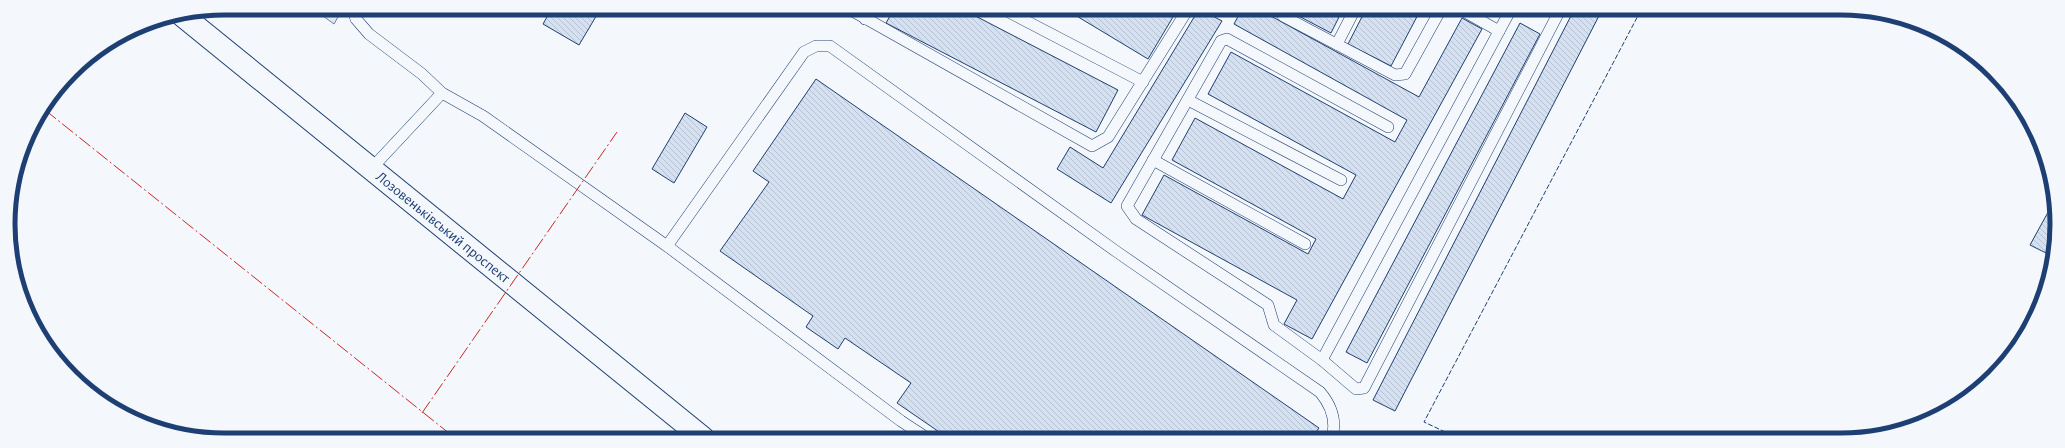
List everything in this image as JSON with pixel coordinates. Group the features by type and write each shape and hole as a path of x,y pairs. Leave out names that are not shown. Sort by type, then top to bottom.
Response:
{"highway":[{"name":"Лозовеньківський проспект","path":"186,19 697,433"}],"lane":[{"path":"355,15 356,19 369,34 422,74 442,93 483,116 667,246 901,421 919,433"},
{"path":"858,15 1092,146 1108,137 1183,15"},
{"path":"864,19 867,15"},
{"path":"1023,15 1143,82"},
{"path":"1283,15 1395,75 1405,74 1438,15"},
{"path":"1337,44 1352,15"},
{"path":"1470,15 1499,32"},
{"path":"1322,360 1508,15"},
{"path":"1388,127 1228,39 1221,41 1127,206 1136,219 1268,305 1274,325 1322,360 1356,389 1364,388 1557,15"},
{"path":"667,246 804,52 816,46 830,46 1117,252 1316,389 1326,399 1331,407 1334,426 1333,433"},
{"path":"371,169 442,93"},
{"path":"1188,100 1341,180"},
{"path":"1153,160 1305,244"}],"shaded area":[{"path":"322,15 339,15 334,24"}],"building":[{"path":"548,15 597,15 579,45 543,24"},
{"path":"891,15 974,15 1118,90 1096,132 886,23"},
{"path":"1075,15 1170,15 1173,17 1148,59"},
{"path":"1195,15 1210,15 1222,21 1111,203 1057,169 1070,147 1103,168"},
{"path":"1239,15 1269,15 1419,97 1462,18 1482,29 1312,339 1284,324 1297,300 1142,215 1164,175 1308,254 1316,239 1172,160 1195,118 1343,199 1356,175 1208,94 1231,52 1395,142 1407,120 1234,24"},
{"path":"1297,15 1340,15 1331,33"},
{"path":"1363,15 1418,15 1391,66 1348,44"},
{"path":"1571,15 1599,15 1395,411 1373,400"},
{"path":"1520,23 1540,34 1367,363 1346,352"},
{"path":"816,79 1319,428 1316,433 977,433 974,431 973,433 941,433 897,403 911,383 845,338 838,349 806,327 813,316 720,251 769,182 753,171"},
{"path":"685,113 707,127 674,183 652,169"},
{"path":"2050,209 2050,238 2048,254 2030,245"}],"fence":[{"path":"1447,433 1424,422 1638,15"}],"power":[{"path":"47,112 449,433"},
{"path":"422,413 617,132"}]}
